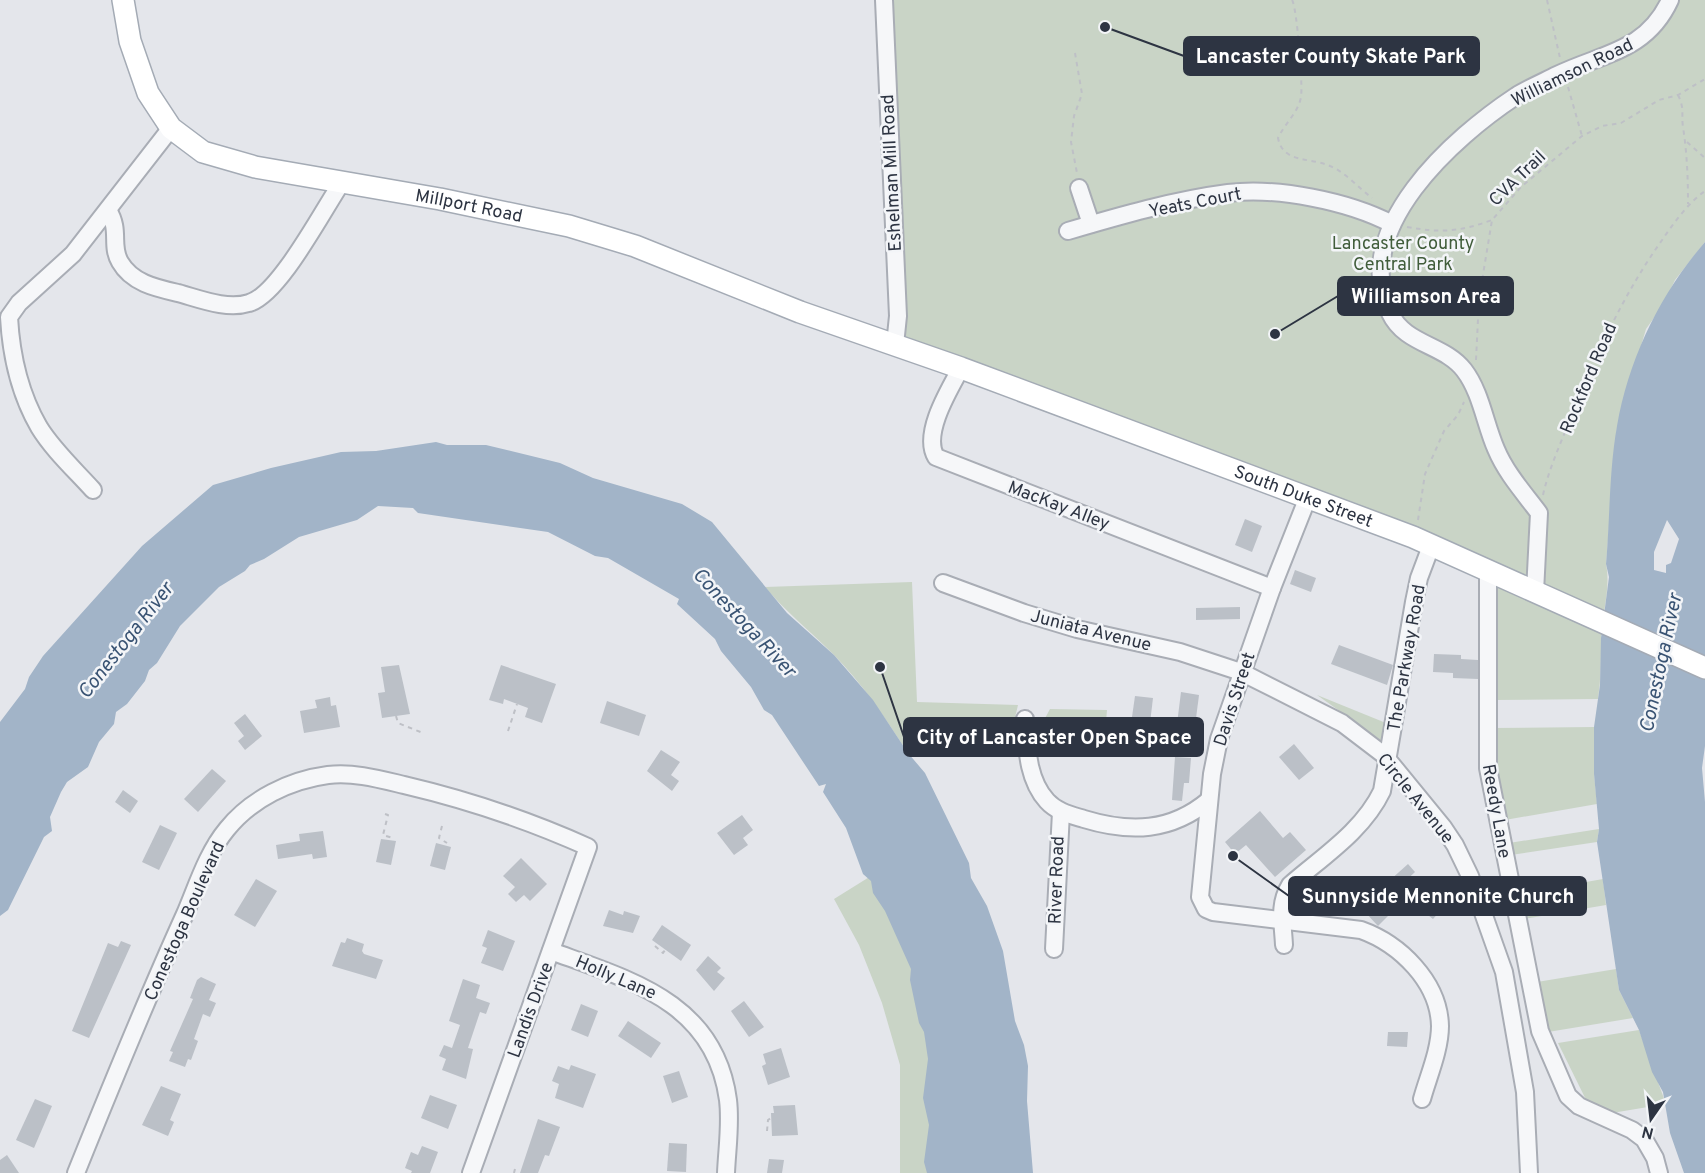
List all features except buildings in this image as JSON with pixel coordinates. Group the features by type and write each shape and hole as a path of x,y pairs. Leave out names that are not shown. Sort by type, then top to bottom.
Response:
{"main road":[{"name":"Millport Road","path":"123,0 138,70 157,109 171,128 196,148 233,162 440,199 569,226 671,259 800,312 895,345"},
{"name":"South Duke Street","path":"895,345 1422,541 1705,668"}],"street":[{"name":"Eshelman Mill Road","path":"884,0 898,316 895,345"},
{"name":"Williamson Road","path":"1539,513 1506,469 1473,385 1464,369 1450,356 1414,339 1397,325 1389,313 1380,277 1383,246 1392,224 1424,178 1448,151 1485,118 1519,94 1564,72 1634,44 1656,23 1670,0"},
{"path":"93,490 39,427 17,372 10,343 9,317 20,303 74,254 171,128"},
{"path":"108,210 116,223 115,244 119,261 143,284 233,306 250,303 264,297 278,281 342,182"},
{"path":"1079,188 1091,224"},
{"name":"Yeats Court","path":"1068,231 1199,198 1254,192 1326,202 1359,210 1392,224"},
{"name":"MacKay Alley","path":"961,368 945,398 931,439 931,449 936,457 1272,588"},
{"name":"Davis Street","path":"1283,920 1213,912 1206,909 1200,897 1209,800 1219,739 1241,672 1308,497"},
{"path":"1535,592 1539,513"},
{"name":"The Parkway Road","path":"1284,945 1281,909 1283,896 1290,885 1349,835 1375,806 1382,792 1419,578 1422,541"},
{"name":"Reedy Lane","path":"1488,572 1488,768 1540,1030 1568,1096 1579,1106 1632,1130 1644,1139 1655,1158 1659,1173"},
{"name":"Juniata Avenue","path":"943,584 1077,629 1180,652 1241,672"},
{"name":"Circle Avenue","path":"1241,672 1342,723 1384,755 1455,845 1470,876 1504,972 1525,1092 1529,1173"},
{"path":"1025,719 1033,776 1047,801 1061,812 1094,822 1142,829 1174,822 1209,800"},
{"name":"Conestoga Boulevard","path":"76,1173 205,867 225,830 261,799 306,779 344,774 363,776 432,792 501,812 588,847"},
{"name":"River Road","path":"1054,949 1061,812"},
{"name":"Landis Drive","path":"471,1173 588,847"},
{"path":"1283,920 1341,926 1375,935 1407,957 1418,971 1433,999 1440,1026 1422,1099"},
{"name":"Holly Lane","path":"551,951 654,991 674,1004 703,1036 719,1067 728,1100 726,1173"}],"path":[{"path":"1292,0 1298,16 1296,33 1303,83 1301,99 1295,113 1278,138 1280,145 1286,153 1297,158 1329,165 1375,200"},
{"path":"1547,0 1552,31 1582,136"},
{"path":"1076,53 1082,94 1074,116 1071,142 1079,188"},
{"name":"CVA Trail","path":"1473,385 1479,299 1492,220 1521,187 1582,136 1602,126 1621,123 1659,100 1678,95 1705,79"},
{"path":"1678,95 1684,108 1683,125 1687,141 1688,206"},
{"path":"1687,141 1705,158"},
{"name":"Rockford Road","path":"1539,513 1551,467 1599,346 1641,270 1688,206 1705,191"},
{"path":"1392,224 1436,232 1466,229 1492,220"},
{"path":"1422,541 1425,474 1444,432 1458,415 1462,405"},
{"path":"508,731 517,704"},
{"path":"396,716 398,723 423,733"},
{"path":"385,814 388,815 383,835 393,838"},
{"path":"442,826 439,838 447,843"},
{"path":"655,946 663,953 665,950"},
{"path":"767,1131 768,1120 771,1118"}],"green space":[{"name":"Lancaster County Central Park","path":"891,0 1705,0 1705,242 1675,280 1663,305 1646,329 1617,428 1598,699 1493,700 1496,563 1328,495 905,340"},
{"path":"912,582 917,702 1018,705 1014,722 1017,755 908,753 854,677 765,587"},
{"path":"1317,695 1386,723 1382,741"},
{"path":"1050,709 1107,710 1106,722 1043,722"},
{"path":"1594,727 1594,774 1597,804 1505,820 1494,769 1493,728"},
{"path":"1599,829 1597,842 1511,855 1509,843"},
{"path":"887,866 960,1173 900,1173 900,1065 882,1003 859,945 834,899"},
{"path":"1603,879 1606,905 1524,919 1518,894"},
{"path":"1616,969 1619,990 1633,1018 1548,1032 1537,982"},
{"path":"1639,1030 1666,1104 1594,1116 1558,1043"}],"water":[{"name":"Conestoga River","path":"1705,242 1705,746 1702,768 1705,802 1705,1173 1684,1173 1670,1133 1663,1092 1652,1072 1639,1030 1619,990 1597,842 1599,829 1594,774 1594,727 1600,685 1601,638 1609,577 1606,564 1611,478 1617,426 1629,376 1638,352 1661,305","holes":["1667,520 1679,539 1671,563 1666,565 1666,573 1654,570 1654,552"]},
{"name":"Conestoga River","path":"436,442 447,445 486,445 560,463 593,478 682,504 712,522 787,613 834,655 873,700 908,753 925,773 969,863 971,878 987,906 1003,951 1015,1021 1024,1045 1028,1066 1027,1101 1033,1173 927,1173 924,1162 929,1125 923,1098 928,1059 924,1032 919,1023 910,980 911,969 885,911 873,893 871,881 863,874 846,828 823,792 826,784 819,786 772,715 764,710 751,687 721,651 715,639 677,604 679,599 608,558 595,556 548,532 418,513 413,508 378,506 357,520 299,537 250,565 245,571 219,587 180,626 157,663 149,670 145,681 127,704 116,712 114,724 99,742 88,767 67,782 61,792 50,817 52,831 44,837 8,910 0,916 0,722 25,689 29,677 43,656 142,546 213,485 271,468 341,452 376,451"}],"place":[{"name":"Lancaster County Skate Park","path":"1105,27"},
{"name":"Williamson Area","path":"1275,334"},
{"name":"City of Lancaster Open Space","path":"880,667"},
{"name":"Sunnyside Mennonite Church","path":"1233,856"}]}
